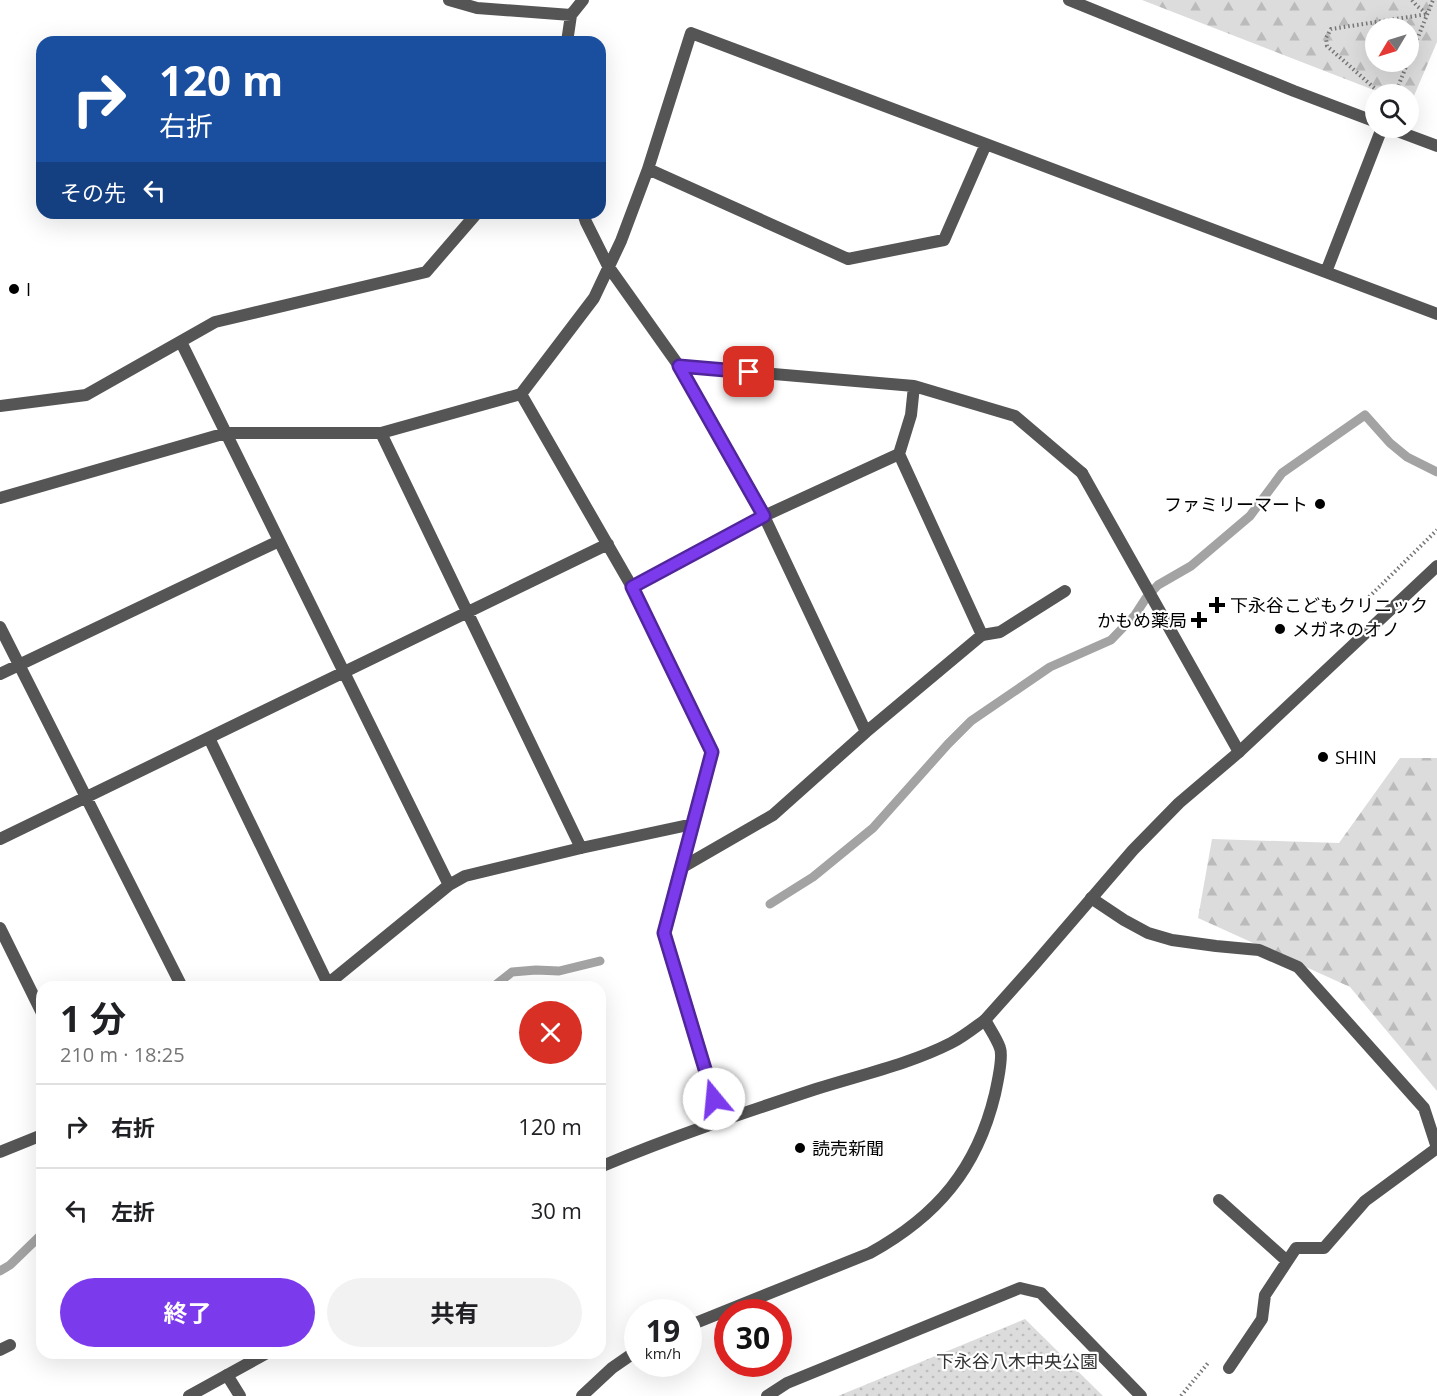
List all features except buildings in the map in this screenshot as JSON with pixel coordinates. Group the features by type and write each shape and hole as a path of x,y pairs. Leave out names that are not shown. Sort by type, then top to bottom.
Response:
{"street":[{"path":"449,0 477,8 571,15"},
{"path":"568,36 571,15 583,0"},
{"path":"1069,0 1365,118"},
{"path":"0,498 226,433 381,433 521,394 594,298 621,241 648,169 691,33 1437,314"},
{"path":"1326,272 1378,138"},
{"path":"1416,138 1437,146"},
{"path":"648,169 848,259 944,240 986,144"},
{"path":"0,406 86,395 215,322 426,273 472,219"},
{"path":"585,219 608,266 679,366 764,516 866,732"},
{"path":"181,342 449,885"},
{"path":"679,366 915,386 1015,416 1082,473 1239,752"},
{"path":"915,386 911,415 899,454 982,634"},
{"path":"521,394 632,587 712,752 664,933 721,1120"},
{"path":"381,433 581,848"},
{"path":"632,587 764,516 899,454"},
{"path":"0,674 279,541"},
{"path":"0,839 608,544"},
{"path":"606,1164 721,1120 861,1074 909,1061 952,1042 985,1020 1133,850 1179,803 1239,752 1437,566"},
{"path":"681,868 772,815 982,634 1000,632 1065,591"},
{"path":"0,627 180,981"},
{"path":"209,738 324,981"},
{"path":"332,981 449,885 465,876 693,824"},
{"path":"1091,898 1148,933 1172,940 1259,950 1298,967 1424,1108 1437,1148 1365,1201 1324,1248 1296,1248 1265,1295 1262,1319 1229,1368"},
{"path":"0,928 36,1001"},
{"path":"702,1320 870,1253 913,1226 934,1207 958,1180 975,1152 989,1119 997,1087 1001,1050 985,1020"},
{"path":"0,1152 36,1137"},
{"path":"1219,1200 1287,1261"},
{"path":"767,1396 787,1383 1020,1288 1041,1293 1141,1396"},
{"path":"189,1396 256,1359"},
{"path":"582,1396 624,1360"},
{"path":"227,1375 240,1396"}],"path":[{"path":"1412,0 1428,14"},
{"path":"1399,84 1433,0"},
{"path":"1370,84 1327,46 1326,38 1331,29 1428,14"},
{"path":"1366,600 1437,530"},
{"path":"1180,1396 1207,1365"}],"green space":[{"path":"1142,0 1437,0 1437,42 1419,84 1365,84 1365,87"},
{"path":"1400,758 1437,758 1437,1091 1350,987 1198,918 1212,839 1339,843"},
{"name":"下永谷八木中央公園","path":"1025,1319 1103,1396 838,1396"}],"waterway":[{"path":"770,904 813,877 873,828 971,721 1050,667 1111,640 1135,615 1158,585 1191,566 1250,516 1282,473 1365,415 1390,443 1407,457 1437,472"},
{"path":"501,981 512,972 559,971 600,961"},
{"path":"0,1271 10,1265 36,1240"}],"place":[{"name":"I","path":"14,289"},
{"name":"ファミリーマート","path":"1320,504"},
{"name":"下永谷こどもクリニック","path":"1217,605"},
{"name":"かもめ薬局","path":"1199,620"},
{"name":"メガネのオノ","path":"1280,629"},
{"name":"SHIN","path":"1323,757"},
{"name":"読売新聞","path":"800,1148"}],"route":[{"path":"714,1099 664,933 712,752 632,587 764,516 679,366 749,372"}]}
